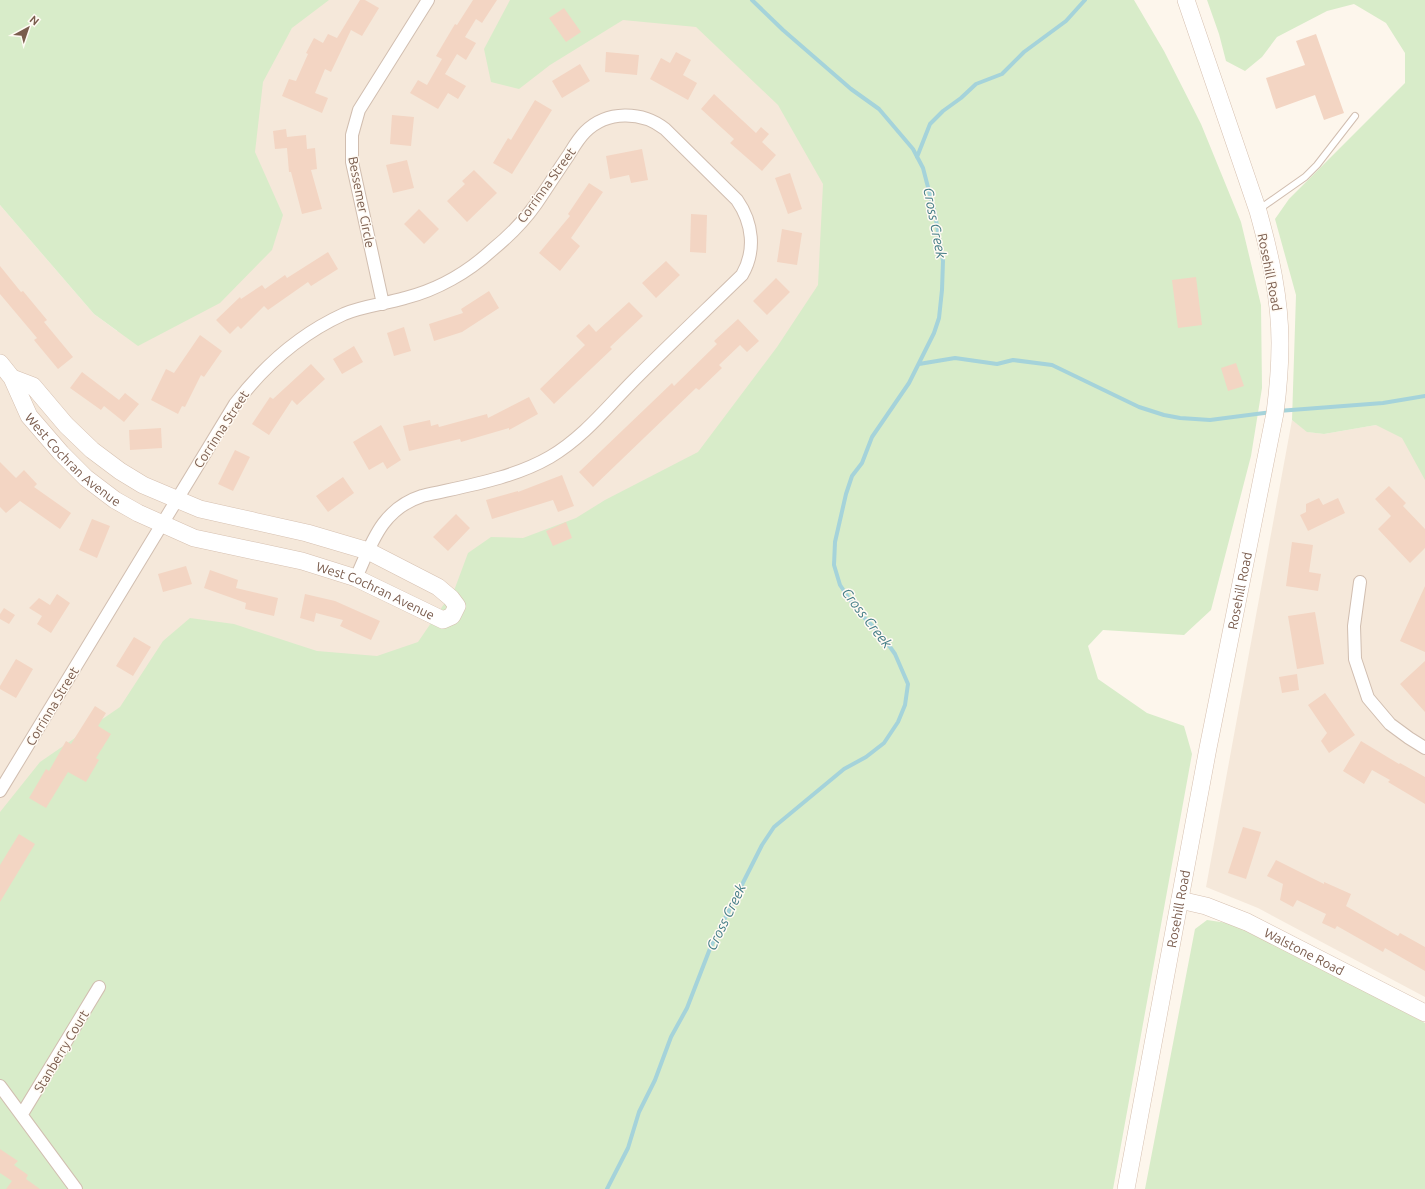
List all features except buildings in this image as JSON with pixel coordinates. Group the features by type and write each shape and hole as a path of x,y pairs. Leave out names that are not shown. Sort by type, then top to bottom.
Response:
{"street":[{"name":"Bessemer Circle","path":"383,304 352,162 352,135 359,110 428,0"},
{"name":"Rosehill Road","path":"1126,1189 1208,748 1275,413 1279,378 1280,342 1278,307 1271,265 1258,211 1186,0"},
{"name":"Corrinna Street","path":"0,792 235,404 270,364 320,327 344,314 361,308 407,298 432,288 471,267 512,232 535,206 584,132 599,122 615,116 624,115 642,117 665,129 737,200 746,215 751,233 751,250 742,275 635,379 573,442 551,456 518,472 414,498 399,507 385,519 375,534 356,578"},
{"name":"West Cochran Avenue","path":"0,363 12,378 29,416 66,458 86,478 115,500 138,514 194,538 302,562 356,578 442,620 452,616 456,606 451,598 438,588 368,550 307,533 200,509 143,485 120,471 92,450 66,425 33,386 12,378"},
{"path":"1360,582 1354,626 1355,659 1368,698 1390,724 1425,748"},
{"name":"Walstone Road","path":"1180,900 1206,906 1247,922 1425,1013"},
{"name":"Stanberry Court","path":"22,1114 99,987"},
{"path":"0,1086 76,1189"}],"lane":[{"path":"1258,211 1305,177 1355,116"}],"shaded area":[{"path":"308,0 736,0 892,154 782,409 0,1189 0,205 94,314 117,331"},
{"path":"1292,420 1308,432 1324,434 1376,425 1425,431 1425,997 1258,908 1206,887"}],"green space":[{"path":"0,0 329,0 292,28 263,82 255,152 283,215 272,250 220,303 138,346 94,314 0,205"},
{"path":"510,0 1134,0 1164,51 1201,124 1241,222 1261,305 1262,388 1251,456 1211,610 1184,635 1103,630 1088,646 1098,679 1147,713 1184,726 1192,754 1113,1189 0,1189 0,812 40,762 120,707 163,641 190,618 234,624 317,651 377,656 418,642 455,588 468,553 491,537 523,538 576,518 605,500 698,452 777,347 818,285 823,184 778,105 696,27 623,20 550,65 519,89 491,82 484,49"},
{"path":"1207,0 1425,0 1425,480 1402,438 1376,425 1324,434 1307,432 1292,420 1296,295 1275,219 1289,199 1405,83 1405,53 1386,23 1354,4 1327,11 1277,37 1262,57 1245,71 1226,61 1219,34"},
{"path":"1207,920 1234,924 1253,932 1425,1023 1425,1189 1145,1189 1195,929"}],"waterway":[{"name":"Cross Creek","path":"607,1189 628,1148 639,1112 655,1080 671,1037 687,1008 711,946 762,845 774,827 844,769 866,757 884,743 898,722 905,705 908,684 895,654 883,637 857,610 840,585 834,565 835,542 846,494 852,476 862,463 872,437 909,383 934,333 939,318 943,261 935,214 923,168 913,149 879,109 851,89 783,30 752,0"},
{"path":"917,157 930,124 943,111 961,98 976,84 1002,74 1024,52 1066,21 1085,0"},
{"path":"919,364 955,358 997,364 1013,360 1052,365 1139,407 1164,415 1180,418 1210,420 1272,412"},
{"path":"1278,411 1383,403 1425,396"}]}
